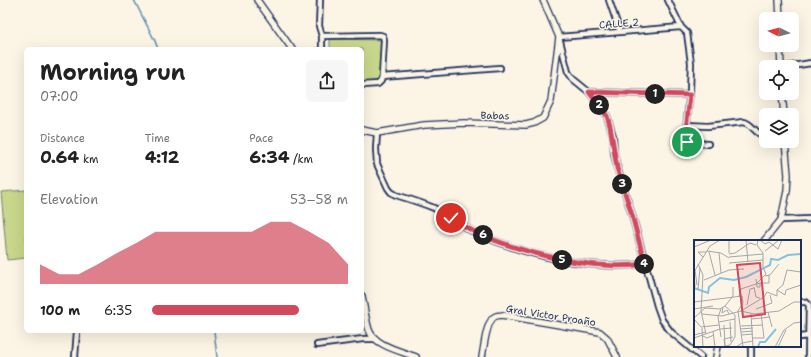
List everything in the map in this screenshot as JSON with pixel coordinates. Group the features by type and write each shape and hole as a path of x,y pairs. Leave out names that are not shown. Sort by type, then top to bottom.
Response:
{"street":[{"path":"257,0 291,47"},
{"path":"320,0 319,26 322,36 322,47"},
{"path":"543,0 559,37 568,72 573,79 589,92 607,116 617,168 662,320 670,332 701,357"},
{"path":"609,0 620,32"},
{"path":"668,0 681,27 687,33 691,63 690,95 685,138 687,142 708,144"},
{"path":"779,0 780,12"},
{"name":"CALLE 2","path":"559,37 681,27"},
{"path":"322,36 383,36 381,81 378,84 364,85"},
{"name":"Babas","path":"364,130 377,133 424,125 464,123 526,125 543,118 551,101 559,37"},
{"path":"799,65 811,63"},
{"path":"382,77 500,68"},
{"path":"589,92 690,95"},
{"path":"687,126 708,126 744,122 759,134"},
{"path":"377,133 377,164 388,188 396,195 433,208 475,232 520,250 585,264 645,264"},
{"path":"765,240 781,220 788,191 786,148"},
{"path":"781,220 811,219"},
{"path":"801,302 806,302 809,305 808,357"},
{"path":"364,306 369,330 374,339"},
{"name":"Gral Victor Proaño","path":"482,357 488,326 491,319 495,316 502,315 600,332 607,338 617,357"},
{"path":"75,357 77,333"},
{"path":"801,336 808,336"},
{"path":"317,345 374,339 416,357"},
{"path":"716,357 718,347"}],"green space":[{"path":"330,39 381,40 379,83 364,84 364,47 330,47"},
{"path":"24,190 24,258 7,260 1,192"}],"waterway":[{"path":"134,0 157,47"},
{"path":"214,333 217,357"}],"route":[{"path":"451,218 475,232 520,250 566,261 604,265 645,264 632,215 617,168 607,116 589,92 690,95 685,138 687,142"}]}
